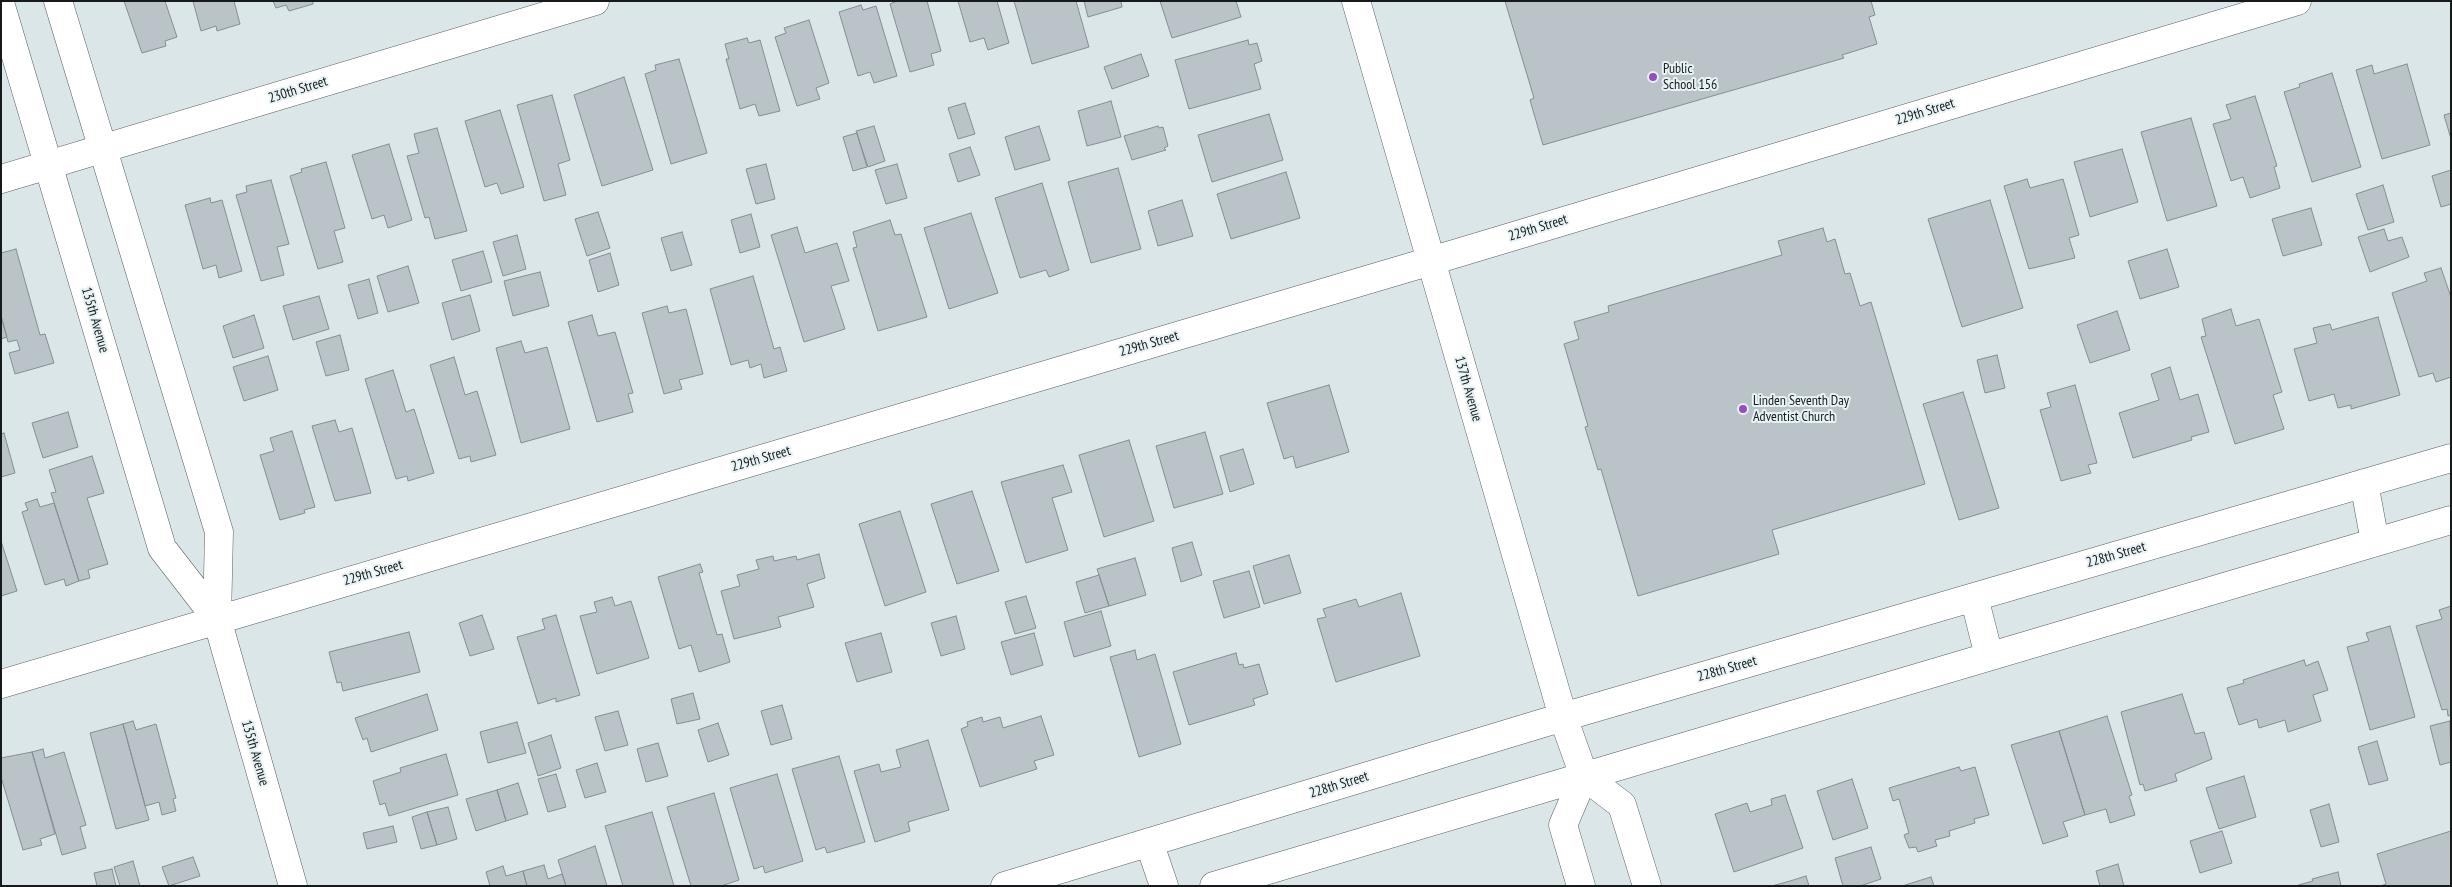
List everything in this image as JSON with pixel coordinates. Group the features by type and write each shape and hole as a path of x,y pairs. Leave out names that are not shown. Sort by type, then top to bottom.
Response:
{"street":[{"name":"135th Avenue","path":"58,1 219,532 217,619 293,886"},
{"name":"230th Street","path":"1,179 595,1"},
{"name":"137th Avenue","path":"1356,1 1563,717 1584,776"},
{"name":"229th Street","path":"1,684 2297,1"},
{"name":"135th Avenue","path":"1,6 162,548 217,619"},
{"name":"228th Street","path":"1005,886 1563,717 2451,458"},
{"path":"2364,483 2375,542"},
{"path":"1214,886 2451,520"},
{"path":"1974,597 1989,656"},
{"path":"1581,886 1563,825 1584,776"},
{"path":"1584,776 1622,805 1647,886"},
{"path":"1149,842 1164,886"}],"building":[{"path":"124,1 165,1 177,37 165,41 166,46 142,53"},
{"path":"193,1 234,1 240,24 217,31 216,26 201,31"},
{"path":"273,1 313,1 313,4 289,11 286,5 276,8"},
{"path":"897,1 927,1 941,51 931,54 934,65 910,72 890,4"},
{"path":"958,1 997,1 1009,43 988,50 984,38 970,42"},
{"path":"1014,1 1076,1 1089,47 1032,64"},
{"path":"1084,1 1121,1 1122,7 1088,17"},
{"path":"1160,1 1236,1 1241,17 1172,38"},
{"name":"Public School 156","path":"1505,1 1871,1 1875,15 1869,17 1877,44 1842,55 1844,58 1543,145 1530,100 1534,98"},
{"path":"861,5 863,10 876,6 897,76 874,83 870,72 858,76 839,12"},
{"path":"809,20 829,83 816,88 820,99 797,106 775,37 786,33 784,28"},
{"path":"747,38 749,43 760,40 780,111 759,116 755,104 740,109 726,59 729,59 725,44"},
{"path":"1248,40 1249,45 1257,43 1262,61 1254,64 1261,89 1189,109 1175,60"},
{"path":"1141,54 1149,76 1112,89 1104,67"},
{"path":"679,59 707,153 671,164 645,74 656,70 655,65"},
{"path":"2407,64 2430,145 2382,159 2356,70 2372,65 2374,74"},
{"path":"2332,73 2361,167 2312,182 2284,92 2300,87 2299,84"},
{"path":"624,77 653,170 602,186 574,95"},
{"path":"552,95 570,160 558,164 566,195 544,201 517,105"},
{"path":"2255,96 2277,166 2274,167 2280,188 2250,198 2243,177 2231,181 2213,124 2231,119 2226,105"},
{"path":"1111,101 1121,137 1087,146 1078,111"},
{"path":"965,103 975,134 958,139 948,108"},
{"path":"500,110 524,187 501,194 497,183 485,187 465,121"},
{"path":"2451,113 2451,139 2444,115"},
{"path":"1269,114 1283,160 1212,182 1198,135"},
{"path":"2191,118 2217,206 2167,221 2141,132"},
{"path":"874,126 885,161 868,167 856,131"},
{"path":"1039,126 1050,160 1015,170 1005,137"},
{"path":"1158,126 1159,128 1163,127 1168,146 1164,148 1166,150 1132,160 1124,136"},
{"path":"437,128 467,231 435,239 429,217 425,218 407,156 419,153 414,134"},
{"path":"857,133 867,167 853,171 843,137"},
{"path":"389,144 412,220 388,228 384,215 372,219 352,155"},
{"path":"970,147 980,175 958,182 949,154"},
{"path":"2122,149 2138,202 2090,217 2074,162"},
{"path":"326,162 345,228 334,231 343,262 318,269 290,176 302,172 301,169"},
{"path":"766,164 775,199 756,204 746,169"},
{"path":"897,164 907,198 886,204 875,170"},
{"path":"1118,168 1141,249 1091,263 1068,182"},
{"path":"2451,170 2451,204 2441,207 2432,176"},
{"path":"1286,172 1300,218 1231,239 1217,194"},
{"path":"2027,179 2030,188 2063,179 2079,235 2069,238 2075,258 2029,269 2004,186"},
{"path":"271,180 289,244 277,247 284,275 261,281 236,195 247,192 246,186"},
{"path":"1042,183 1069,270 1049,277 1046,270 1020,278 995,198"},
{"path":"2383,185 2394,222 2368,230 2356,194"},
{"path":"210,198 211,203 222,200 242,271 219,278 216,265 203,269 185,205"},
{"path":"1182,200 1193,236 1158,246 1148,211"},
{"path":"1990,200 2023,308 1962,327 1928,219"},
{"path":"2311,208 2322,245 2283,256 2272,219"},
{"path":"598,212 610,248 587,256 575,219"},
{"path":"971,213 998,293 949,309 924,228"},
{"path":"751,214 760,247 740,253 731,220"},
{"path":"890,220 895,235 901,234 927,317 878,331 853,248 857,247 853,232"},
{"path":"797,227 805,253 837,243 849,281 831,286 845,329 804,342 771,235"},
{"name":"Linden Seventh Day Adventist Church","path":"1823,228 1827,242 1835,239 1845,274 1850,273 1860,306 1871,302 1925,484 1772,530 1779,554 1638,596 1601,469 1598,470 1585,427 1588,426 1564,344 1579,339 1574,322 1609,312 1608,306 1782,255 1778,241"},
{"path":"2384,229 2388,241 2402,237 2409,257 2370,272 2358,237"},
{"path":"682,232 692,265 671,271 661,238"},
{"path":"517,235 526,269 503,276 493,242"},
{"path":"16,249 40,335 45,334 54,363 15,374 9,353 20,350 17,340 8,342 1,316 1,253"},
{"path":"2167,249 2179,287 2140,299 2128,261"},
{"path":"483,251 492,282 461,291 452,260"},
{"path":"610,253 619,285 598,292 589,260"},
{"path":"408,266 419,303 388,312 377,276"},
{"path":"2441,268 2451,297 2451,377 2436,382 2433,373 2419,377 2392,293 2427,281 2424,273"},
{"path":"540,272 549,306 513,316 504,281"},
{"path":"753,276 774,349 780,347 787,371 764,378 761,364 750,368 748,360 731,365 710,289"},
{"path":"369,279 378,313 358,319 348,285"},
{"path":"470,295 480,331 452,340 442,303"},
{"path":"319,296 329,329 293,340 283,306"},
{"path":"667,306 669,313 686,309 703,374 679,380 682,389 664,394 642,313"},
{"path":"2231,309 2236,326 2259,319 2282,392 2273,395 2284,429 2235,444 2201,337 2206,336 2202,319"},
{"path":"2117,311 2130,350 2090,363 2077,325"},
{"path":"254,315 264,348 233,358 223,326"},
{"path":"592,315 598,336 615,332 633,393 628,394 633,412 597,422 568,322"},
{"path":"1,316 7,337 1,339"},
{"path":"2378,317 2400,395 2351,409 2351,405 2338,408 2334,394 2309,401 2294,349 2317,343 2313,328 2330,324 2332,330"},
{"path":"340,335 349,370 326,376 316,342"},
{"path":"521,341 525,353 547,347 570,429 521,443 496,348"},
{"path":"1997,355 2005,388 1985,393 1977,360"},
{"path":"268,356 278,390 244,401 233,367"},
{"path":"454,357 465,395 477,391 496,455 471,462 470,456 459,459 430,365"},
{"path":"2170,367 2180,400 2198,394 2209,432 2191,437 2192,440 2133,458 2119,413 2159,400 2151,374"},
{"path":"393,370 406,412 414,409 434,473 408,481 407,476 396,479 365,379"},
{"path":"1329,385 1349,452 1296,468 1293,456 1284,459 1267,403"},
{"path":"2075,385 2097,463 2088,465 2091,473 2061,481 2040,410 2051,407 2047,393"},
{"path":"1963,392 1999,508 1959,520 1923,404"},
{"path":"68,412 78,447 43,458 32,423"},
{"path":"335,420 339,432 352,428 371,493 335,501 312,426"},
{"path":"292,431 315,507 304,510 305,513 280,520 260,455 274,451 270,438"},
{"path":"1205,432 1223,494 1174,508 1156,446"},
{"path":"4,433 15,473 1,477 1,434"},
{"path":"1129,440 1154,521 1104,537 1079,455"},
{"path":"1243,449 1254,484 1230,492 1220,456"},
{"path":"92,456 104,493 87,498 108,564 88,570 90,578 79,581 51,493 56,492 49,470"},
{"path":"1063,465 1072,492 1052,498 1068,550 1026,563 1001,482"},
{"path":"972,491 999,571 957,584 931,504"},
{"path":"37,499 40,507 54,503 79,581 66,586 64,579 45,585 22,512 28,510 25,503"},
{"path":"900,511 926,592 885,606 859,524"},
{"path":"1,541 17,591 1,596"},
{"path":"1192,542 1202,575 1181,582 1172,548"},
{"path":"819,554 825,578 807,584 814,607 778,617 781,627 734,639 721,591 740,586 737,575 759,569 756,560 773,556 774,561 796,556 797,560"},
{"path":"1289,555 1301,593 1264,604 1253,566"},
{"path":"1135,558 1146,595 1109,606 1097,569"},
{"path":"700,564 703,572 699,573 717,635 722,634 730,662 699,672 691,645 679,649 658,577"},
{"path":"1249,571 1260,607 1224,618 1213,581"},
{"path":"1099,575 1109,606 1085,613 1076,582"},
{"path":"1401,593 1420,656 1336,682 1317,619 1326,617 1323,609 1356,599 1359,607"},
{"path":"1026,596 1036,628 1015,634 1005,602"},
{"path":"612,597 615,606 631,601 649,658 597,674 580,616 597,612 594,602"},
{"path":"2451,606 2451,715 2448,716 2447,709 2442,710 2416,626 2442,619 2439,610"},
{"path":"1101,611 1111,646 1074,657 1064,622"},
{"path":"482,615 494,649 470,656 459,623"},
{"path":"556,615 580,695 556,702 556,698 538,704 517,637 545,629 542,619"},
{"path":"956,616 965,649 941,656 931,623"},
{"path":"2390,626 2415,717 2370,730 2347,647 2369,641 2366,633"},
{"path":"409,632 420,672 343,691 341,682 337,683 329,652"},
{"path":"881,633 892,672 857,682 845,643"},
{"path":"1034,633 1043,665 1011,675 1001,642"},
{"path":"1135,650 1137,660 1155,654 1181,744 1139,757 1110,657"},
{"path":"1236,653 1239,665 1243,664 1244,668 1259,664 1268,694 1253,699 1255,705 1189,725 1173,672"},
{"path":"2304,660 2306,666 2318,661 2328,690 2313,695 2321,721 2288,732 2285,720 2259,728 2257,719 2239,725 2227,688 2244,683 2243,680"},
{"path":"693,693 700,719 677,724 671,699"},
{"path":"427,694 438,730 371,752 367,738 363,740 355,718"},
{"path":"2182,694 2195,734 2204,732 2212,759 2175,774 2177,781 2145,791 2143,784 2140,785 2121,712"},
{"path":"782,705 792,739 771,745 761,711"},
{"path":"618,711 628,745 605,751 595,717"},
{"path":"1041,716 1054,755 1034,761 1037,769 980,787 961,729 968,726 967,722 982,717 983,722 1000,717 1003,728"},
{"path":"2107,716 2132,795 2129,796 2135,815 2110,823 2106,809 2085,815 2059,731"},
{"path":"133,721 136,730 156,724 176,798 173,799 176,811 162,815 159,802 145,806 123,724"},
{"path":"2450,721 2451,762 2440,765 2430,726"},
{"path":"517,722 526,753 488,763 480,732"},
{"path":"718,723 729,755 708,762 698,730"},
{"path":"123,724 149,820 116,829 90,733"},
{"path":"2059,731 2085,815 2063,822 2068,836 2043,844 2011,745"},
{"path":"551,735 561,768 538,776 528,743"},
{"path":"928,740 949,810 908,822 910,831 875,842 854,771 879,764 881,772 901,767 896,750"},
{"path":"2377,741 2388,780 2369,785 2358,747"},
{"path":"658,743 668,776 646,782 637,749"},
{"path":"43,749 45,758 64,752 86,825 80,827 86,848 62,855 32,752"},
{"path":"32,752 55,834 40,839 42,845 23,850 1,777 1,758"},
{"path":"446,754 458,795 389,816 385,803 380,805 373,781 401,772 400,768"},
{"path":"839,756 865,842 827,853 825,847 816,850 792,769"},
{"path":"597,763 606,792 585,798 576,770"},
{"path":"1959,767 1961,771 1975,767 1989,815 1974,819 1975,823 1949,831 1950,836 1935,840 1937,846 1918,852 1916,847 1909,848 1904,835 1909,833 1899,799 1893,801 1889,788"},
{"path":"556,774 566,807 548,812 538,779"},
{"path":"777,774 803,861 765,873 763,866 754,869 730,788"},
{"path":"2244,776 2256,817 2219,829 2206,788"},
{"path":"1852,779 1868,828 1833,840 1817,791"},
{"path":"518,783 528,814 506,821 497,790"},
{"path":"497,790 506,821 476,831 466,799"},
{"path":"714,793 739,880 721,886 691,886 667,807"},
{"path":"1785,795 1803,848 1734,872 1715,814 1747,803 1750,812 1772,805 1771,799"},
{"path":"2329,804 2339,842 2321,847 2310,810"},
{"path":"448,807 457,839 437,845 427,812"},
{"path":"427,812 437,845 421,849 412,817"},
{"path":"652,812 674,886 623,886 605,826"},
{"path":"393,826 397,842 367,849 363,833"},
{"path":"2222,831 2232,863 2200,873 2190,841"},
{"path":"2451,831 2451,886 2381,886 2386,884 2377,854"},
{"path":"595,846 607,886 566,886 558,860"},
{"path":"1871,847 1881,879 1860,886 1843,886 1835,858"},
{"path":"193,857 200,876 169,886 162,867"},
{"path":"133,861 140,886 120,886 114,867"},
{"path":"2118,864 2124,886 2100,886 2096,871"},
{"path":"544,865 548,879 562,874 566,886 527,886 523,871"},
{"path":"503,866 506,876 523,871 527,886 490,886 486,872"},
{"path":"112,869 116,886 97,886 94,873"},
{"path":"2338,872 2341,886 2295,886 2313,881 2312,879"},
{"path":"1806,876 1809,886 1772,886 1790,881"},
{"path":"1931,877 1934,886 1902,886"}],"place":[{"name":"Public School 156","path":"1653,77"},
{"name":"Linden Seventh Day Adventist Church","path":"1743,409"}]}
